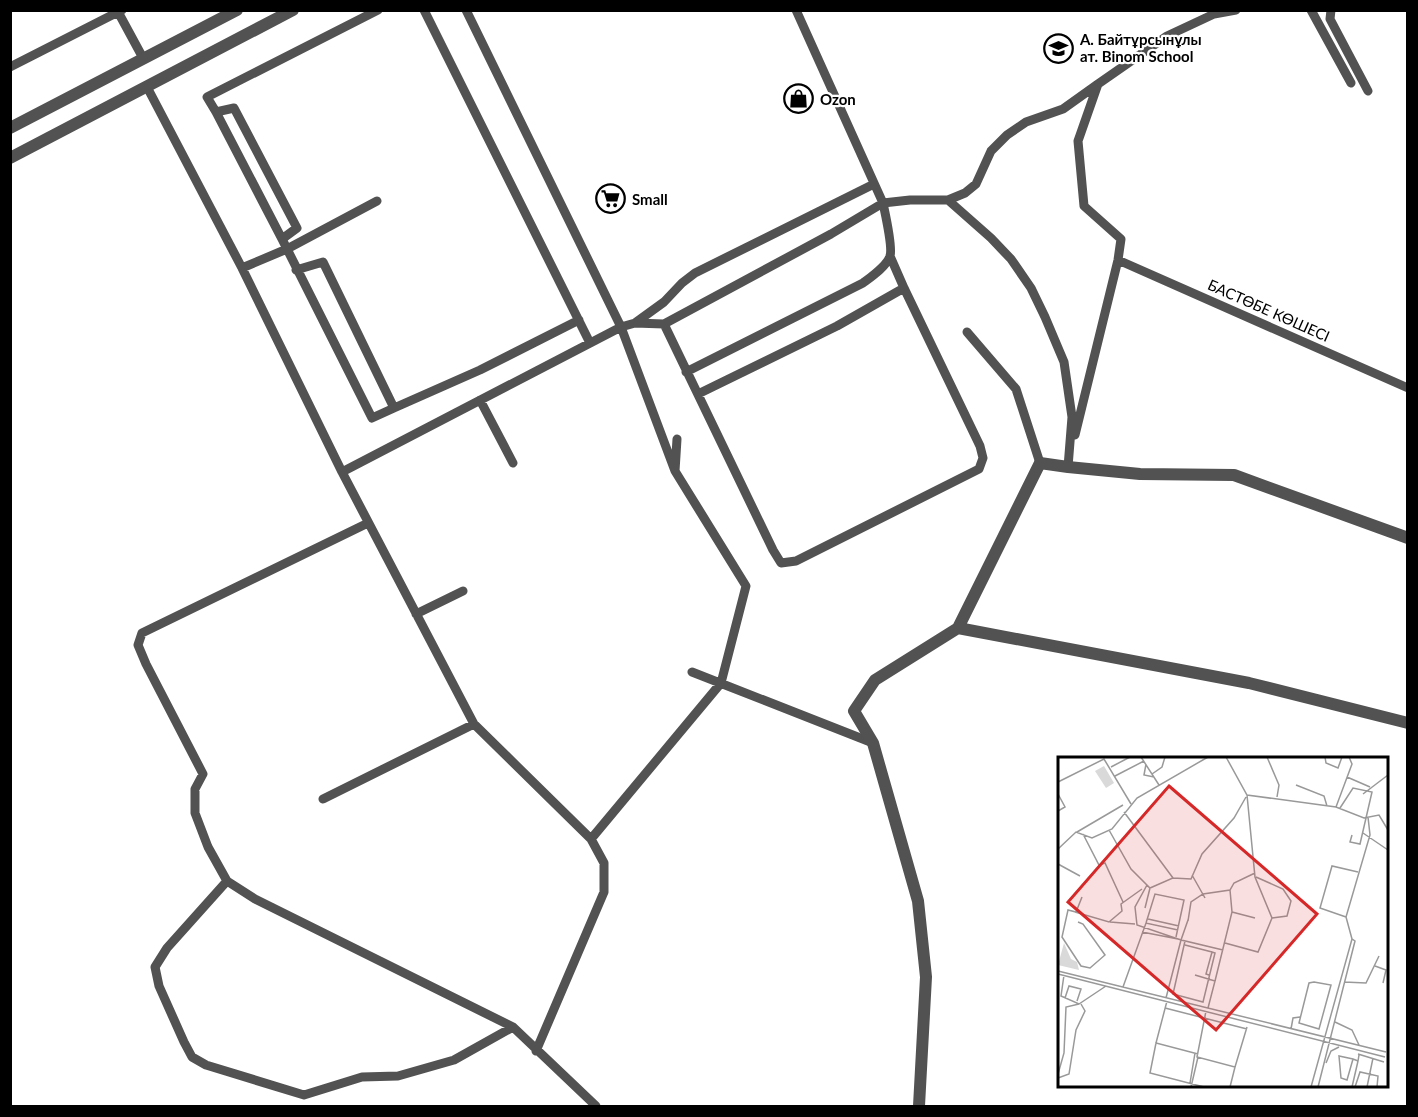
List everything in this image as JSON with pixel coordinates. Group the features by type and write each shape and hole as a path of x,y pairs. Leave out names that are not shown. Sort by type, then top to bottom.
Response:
{"street":[{"path":"10,128 237,10"},
{"path":"10,158 293,10"},
{"path":"919,1107 926,977 918,901 873,743 855,711 875,680 958,628 1040,463 1140,474 1234,475 1407,538"},
{"path":"958,628 1249,683 1407,723"}],"lane":[{"path":"378,10 207,97 372,418 480,370 579,320"},
{"path":"424,10 590,343"},
{"path":"466,10 621,327 675,471 746,586 721,683 591,839"},
{"path":"664,324 772,550 781,563 796,561 979,469 983,458 980,446 890,256 888,226 883,203 796,10"},
{"path":"342,472 621,327 635,323 664,324 831,234 883,203 948,200 965,193 976,184 991,150 1026,122 1063,110 1167,36 1214,14 1236,10"},
{"path":"1311,10 1351,83"},
{"path":"1330,10 1330,20 1368,91"},
{"path":"10,68 119,11 142,58"},
{"path":"1068,467 1118,260 1121,239 1084,206 1078,141 1098,84"},
{"path":"147,87 242,268 368,523 474,724 591,839 604,863 604,892 536,1051"},
{"path":"216,112 234,108 297,228 282,239"},
{"path":"635,323 664,302 694,273 874,184"},
{"path":"948,200 1011,259 1031,288 1045,317 1064,362 1072,417 1068,467"},
{"path":"242,268 287,249 377,201"},
{"path":"686,372 863,283 882,268 890,256"},
{"name":"БАСТӨБЕ КӨШЕСІ","path":"1118,260 1407,388"},
{"path":"297,270 323,262 394,408"},
{"path":"698,394 837,326 904,288"},
{"path":"967,332 1016,389 1040,463"},
{"path":"480,400 513,463"},
{"path":"675,471 677,438"},
{"path":"368,523 142,633 138,645 146,664 203,774 195,789 195,813 208,847 228,881 255,899 513,1027 596,1107"},
{"path":"416,614 463,591"},
{"path":"692,672 873,743"},
{"path":"322,799 474,724"},
{"path":"228,881 167,948 155,967 159,986 184,1042 192,1057 206,1065 304,1095 362,1077 398,1076 454,1060 513,1027"}],"place":[{"name":"А. Байтұрсынұлы ат. Binom School","path":"1059,48"},
{"name":"Ozon","path":"799,99"},
{"name":"Small","path":"611,199"}]}
